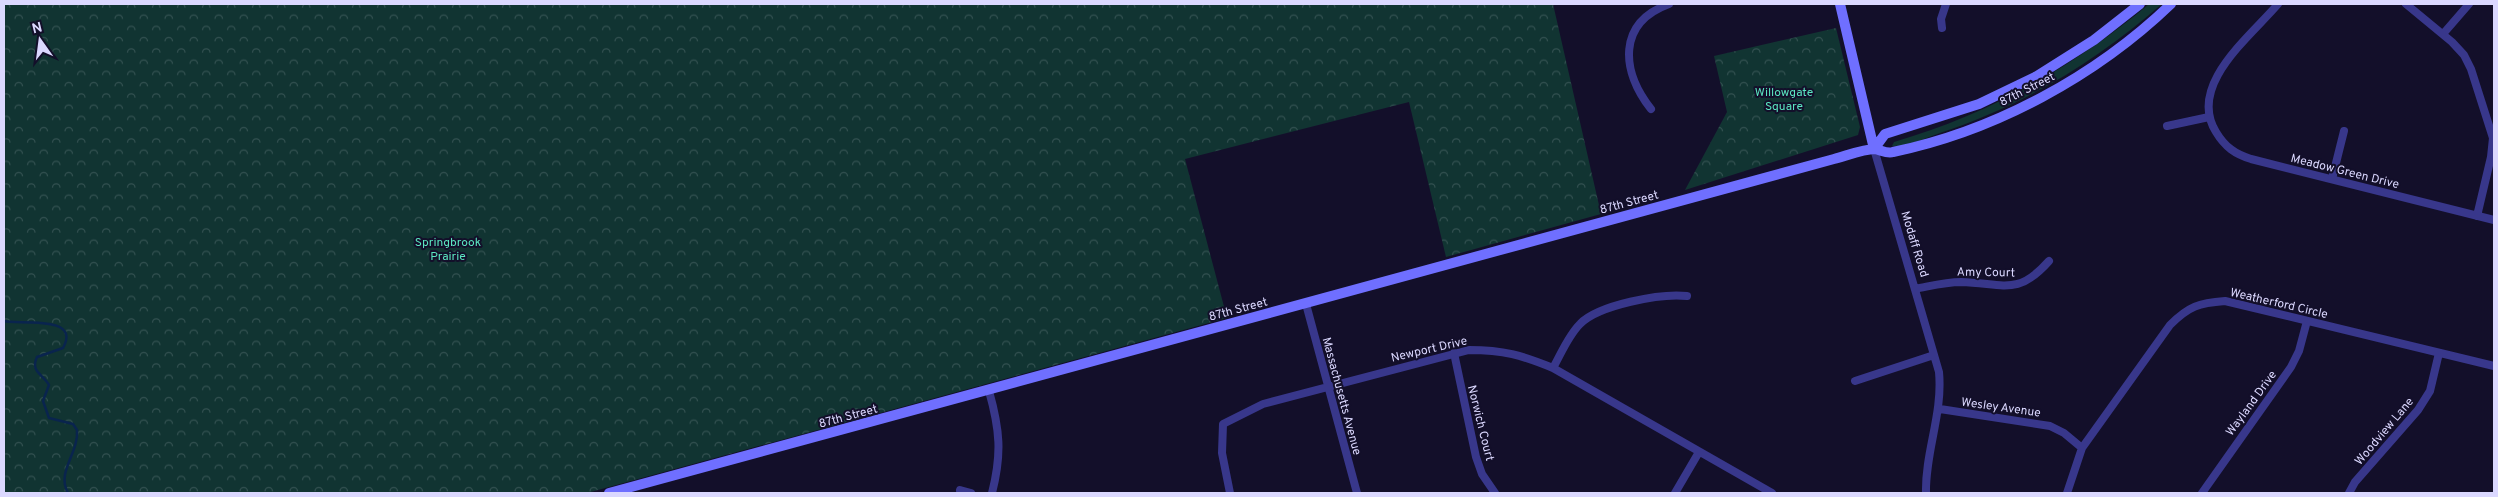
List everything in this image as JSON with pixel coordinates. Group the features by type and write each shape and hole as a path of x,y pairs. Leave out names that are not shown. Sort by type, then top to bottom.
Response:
{"street":[{"path":"1652,109 1640,95 1631,72 1630,41 1642,19 1658,8 1669,4"},
{"name":"Modaff Road","path":"1840,4 1874,149 1916,289 1934,355 1941,390 1940,409 1926,480 1926,493"},
{"path":"1942,28 1941,19 1946,4"},
{"name":"87th Street","path":"1874,149 1885,134 1979,104 2037,76 2094,40 2140,4"},
{"name":"87th Street","path":"609,493 990,391 1874,149 1890,153 1925,144 1976,126 2029,103 2098,62 2141,30 2171,4"},
{"path":"2167,126 2209,117 2209,93 2218,74 2278,4"},
{"path":"2406,4 2443,34 2468,62 2491,128 2492,151 2477,216"},
{"path":"2443,34 2469,4"},
{"name":"Meadow Green Drive","path":"2209,117 2225,146 2237,154 2494,220"},
{"path":"2332,179 2344,131"},
{"name":"Amy Court","path":"1916,289 1949,282 2012,286 2032,278 2049,261"},
{"path":"1553,368 1573,333 1580,324 1591,316 1652,297 1687,296"},
{"name":"Weatherford Circle","path":"2067,493 2082,448 2170,325 2185,310 2203,303 2225,301 2494,366"},
{"name":"Massachusetts Avenue","path":"1306,304 1357,493"},
{"name":"Wayland Drive","path":"2202,493 2291,367 2299,351 2306,321"},
{"name":"Newport Drive","path":"1230,493 1222,453 1223,424 1263,404 1469,350 1499,350 1522,356 1553,368 1772,493"},
{"name":"Norwich Court","path":"1454,353 1476,458 1482,474 1495,493"},
{"name":"Woodview Lane","path":"2349,493 2355,482 2418,410 2430,391 2439,353"},
{"path":"1855,381 1934,355"},
{"path":"990,391 999,436 999,466 992,493"},
{"name":"Wesley Avenue","path":"1940,409 2050,426 2064,432 2082,448"},
{"path":"1676,493 1699,452"},
{"path":"960,490 971,493"}],"green space":[{"name":"Springbrook Prairie","path":"4,4 1553,4 1601,214 1446,257 1409,102 1185,159 1227,318 587,493 4,493"},
{"path":"2149,4 2162,4 2111,45 2058,80 1971,122 1916,142 1892,146 1894,142 1963,118 2029,86 2091,48"},
{"name":"Willowgate Square","path":"1836,28 1860,127 1858,135 1685,190 1727,112 1714,56"}],"waterway":[{"path":"4,321 46,323 64,330 66,337 63,348 37,357 35,366 36,370 49,385 43,401 49,418 73,424 77,430 75,447 66,470 65,485 68,493"}]}
